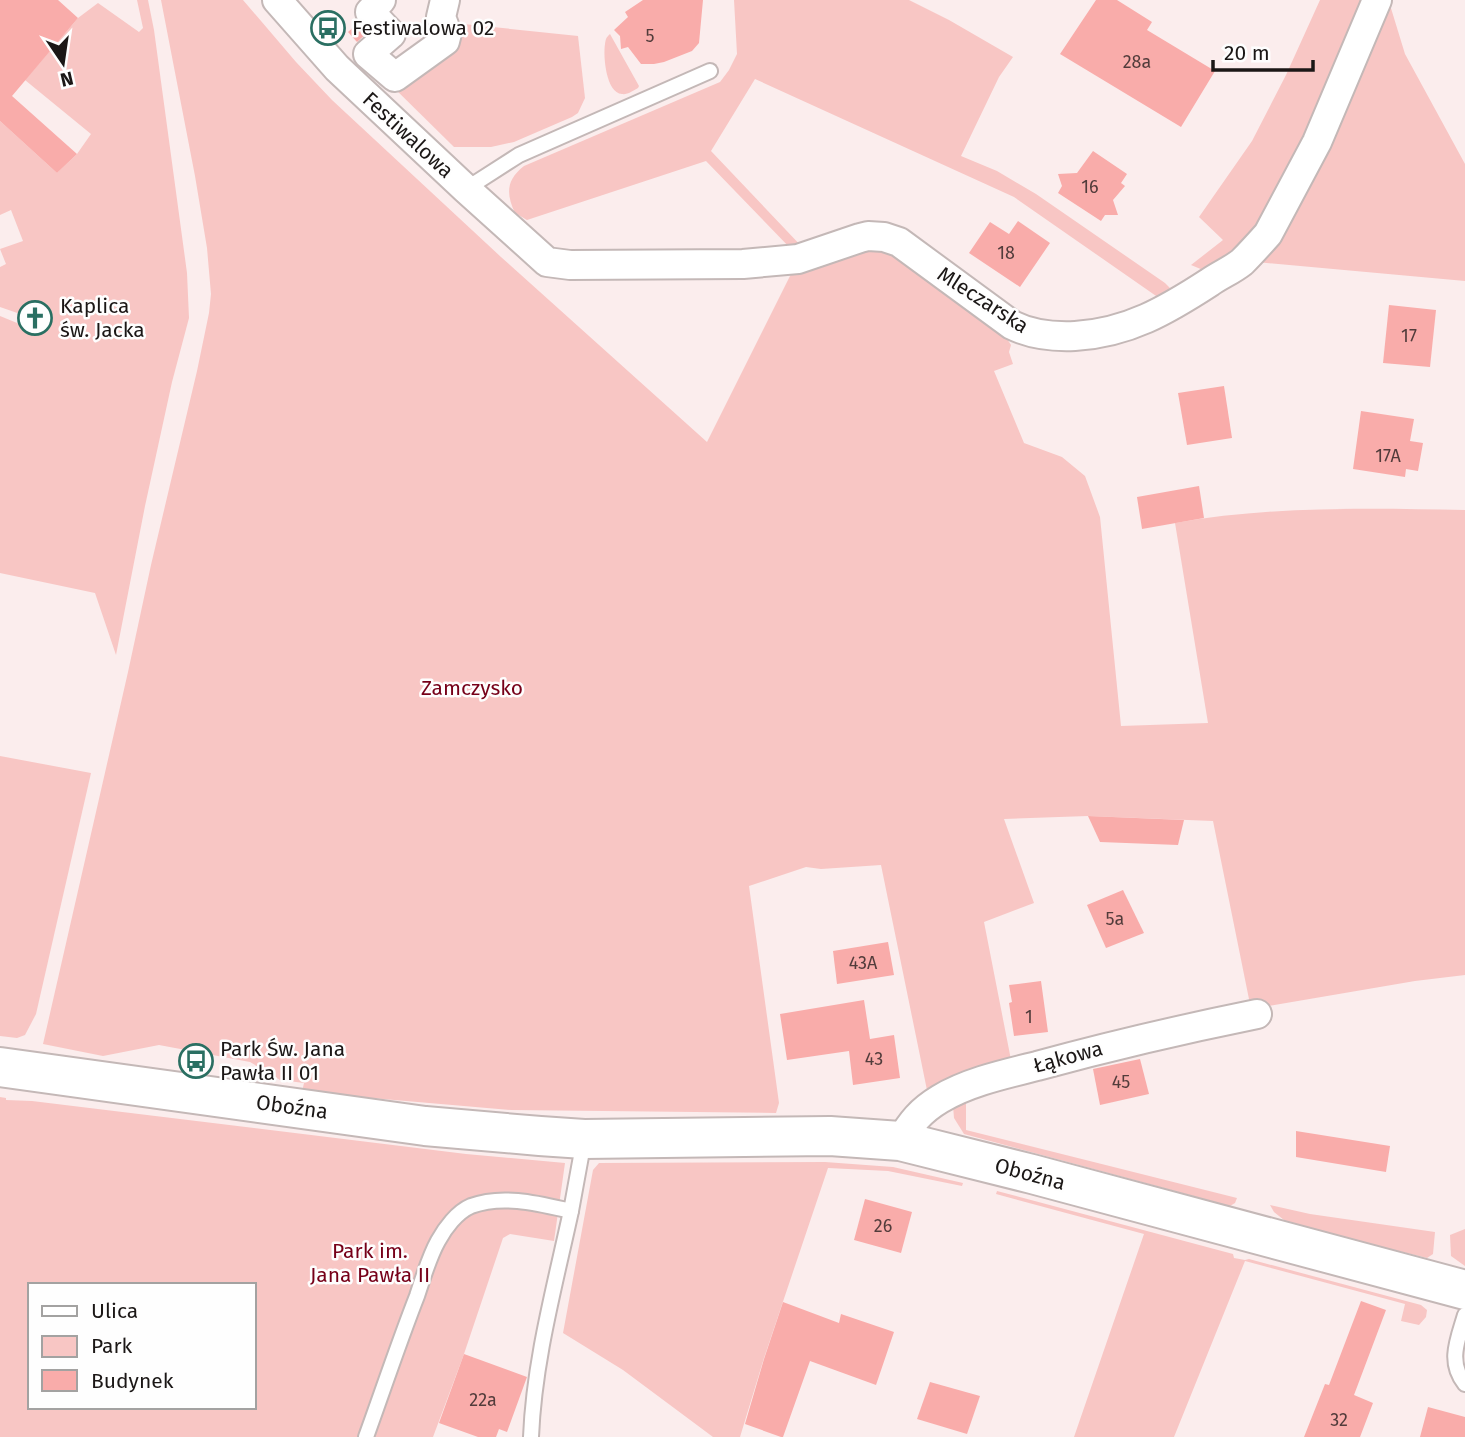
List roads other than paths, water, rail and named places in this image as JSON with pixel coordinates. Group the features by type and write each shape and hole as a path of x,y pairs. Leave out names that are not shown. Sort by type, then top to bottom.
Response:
{"street":[{"name":"Festiwalowa","path":"277,0 337,68 547,262"},
{"path":"381,0 370,12 391,34 368,54 395,77 445,41 447,33 441,17 445,0"},
{"name":"Mleczarska","path":"547,262 570,265 743,264 798,259 860,238 884,237 899,242 1012,325 1031,333 1063,337 1093,335 1120,329 1178,303 1240,263 1268,234 1317,142 1377,0"},
{"name":"Łąkowa","path":"900,1141 914,1119 940,1099 964,1087 1108,1046 1257,1014"},
{"name":"Oboźna","path":"0,1067 425,1126 540,1136 584,1139 830,1136 900,1141 1465,1290"}],"lane":[{"path":"466,189 519,155 710,71"},
{"path":"531,1437 532,1406 584,1139"},
{"path":"366,1437 437,1242 449,1225 470,1206 488,1202 522,1201 571,1211"},
{"path":"1465,1315 1454,1353 1459,1377 1465,1384"}],"place":[{"name":"Festiwalowa 02","path":"328,28"},
{"name":"Kaplica św. Jacka","path":"35,318"},
{"name":"Park Św. Jana Pawła II 01","path":"196,1061"}],"park label":[{"name":"Zamczysko","path":"472,688"},
{"name":"Park im. Jana Pawła II","path":"370,1263"}]}
